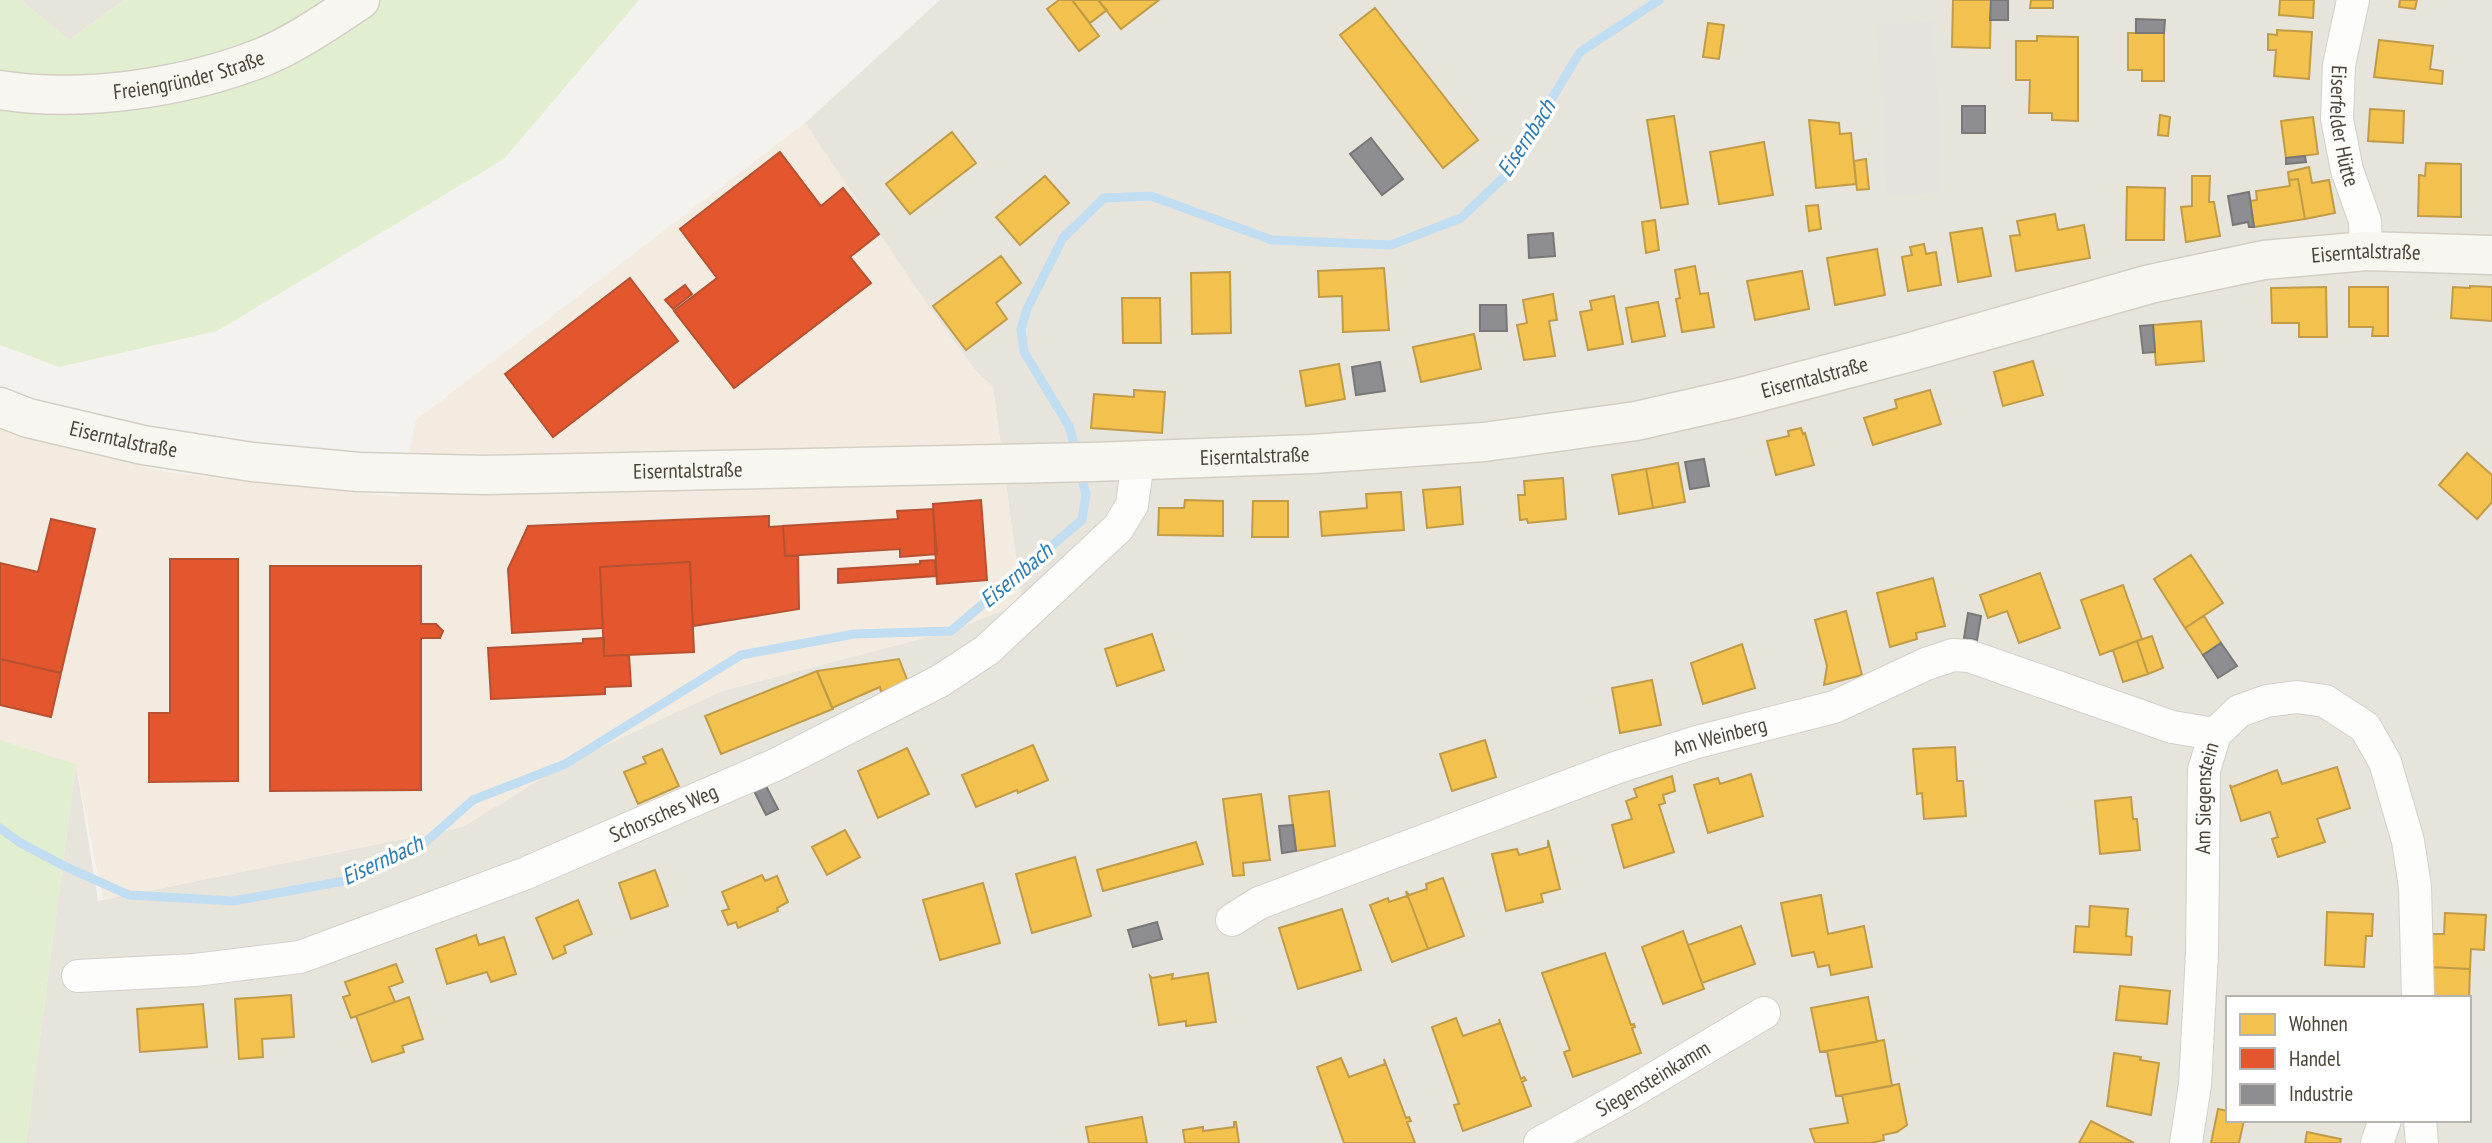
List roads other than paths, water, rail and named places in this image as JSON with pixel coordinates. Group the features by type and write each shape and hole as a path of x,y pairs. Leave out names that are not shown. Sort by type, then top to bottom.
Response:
{"main road":[{"name":"Freiengründer Straße","path":"0,90 16,93 82,93 141,89 204,75 264,56 360,0"},
{"name":"Eiserntalstraße","path":"0,407 28,418 143,444 252,462 359,472 497,475 1138,461 1312,454 1484,442 1586,429 1741,397 2207,270 2264,260 2366,251 2492,255"}],"street":[{"name":"Eiserfelder Hütte","path":"2353,0 2339,65 2337,119 2347,170 2365,221 2366,251"},
{"name":"Schorsches Weg","path":"78,976 195,970 300,957 524,874 775,765 940,681 987,650 1118,528 1132,505 1138,461"},
{"name":"Am Weinberg","path":"1232,920 1259,903 1606,772 1698,742 1834,706 1952,655 1969,656 2172,727 2215,734"},
{"name":"Am Siegenstein","path":"2186,1143 2195,1085 2202,953 2204,770 2215,734 2239,711 2267,701 2297,697 2325,701 2365,727 2385,762 2408,841 2415,887 2418,996"},
{"name":"Siegensteinkamm","path":"1540,1143 1764,1013"},
{"path":"2377,1143 2384,1122"},
{"path":"2420,1122 2422,1143"}],"waterway":[{"name":"Eisernbach","path":"1076,452 1069,426 1024,352 1021,329 1027,309 1063,238 1104,198 1151,196 1272,240 1391,245 1461,218 1505,176 1580,52 1659,0"},
{"name":"Eisernbach","path":"0,828 19,842 64,866 129,895 233,901 344,881 421,846 473,800 565,764 741,655 854,634 951,631 1082,520 1086,494 1080,472"}]}
